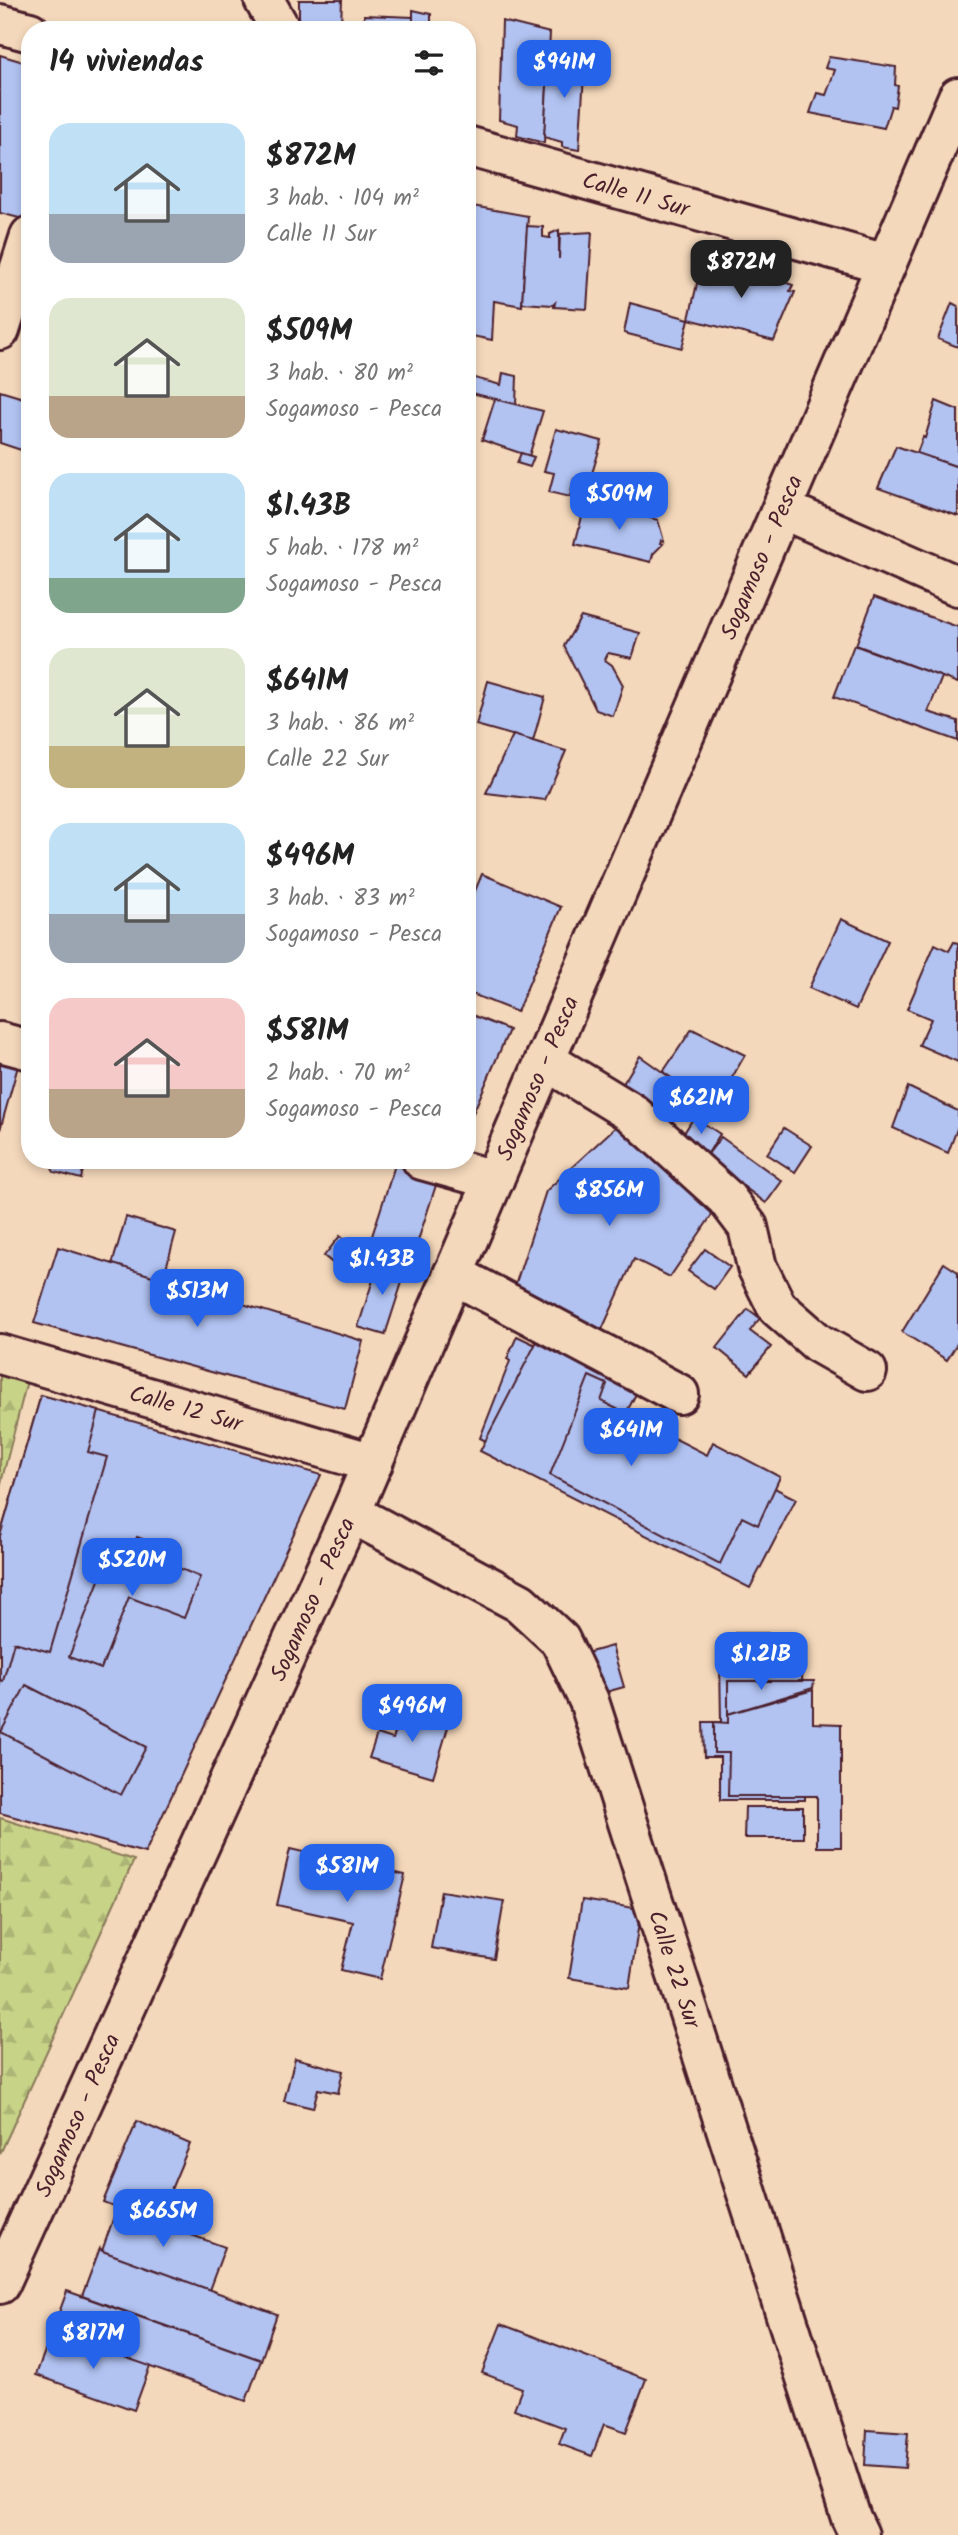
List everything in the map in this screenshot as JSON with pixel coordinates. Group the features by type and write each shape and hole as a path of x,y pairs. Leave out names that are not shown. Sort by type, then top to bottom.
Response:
{"street":[{"path":"264,0 276,21"},
{"path":"0,24 21,30"},
{"name":"Sogamoso - Pesca","path":"0,2284 373,1463 958,97"},
{"name":"Calle 11 Sur","path":"476,149 886,264"},
{"path":"0,330 21,264"},
{"path":"782,509 958,586"},
{"path":"0,1042 21,1048"},
{"path":"545,1060 632,1113 726,1198 748,1227 757,1267 777,1307 818,1343 867,1371"},
{"path":"454,1169 494,1180"},
{"path":"453,1274 680,1394"},
{"name":"Calle 12 Sur","path":"0,1354 373,1463"},
{"name":"Calle 22 Sur","path":"351,1513 520,1603 560,1640 589,1701 851,2518 859,2535"}],"green space":[{"path":"0,1373 27,1381 0,1487"},
{"path":"0,1818 134,1860 0,2154"}],"building":[{"path":"299,0 342,0 341,21 299,21"},
{"path":"413,10 431,14 431,21 413,21"},
{"path":"364,15 413,17 413,21 364,21"},
{"path":"502,21 550,33 544,143 517,136 518,125 499,120"},
{"path":"549,52 585,61 579,150 562,147 562,142 544,137"},
{"path":"0,55 21,61 21,218 0,213"},
{"path":"829,57 896,67 895,85 898,86 895,107 891,106 884,128 810,113 817,93 826,95 835,70 825,68"},
{"path":"476,207 528,216 522,306 494,301 492,340 476,337"},
{"path":"527,226 543,227 543,237 550,238 550,234 559,230 559,259 560,234 592,232 587,309 554,307 555,303 522,303"},
{"path":"703,257 729,267 729,264 741,267 741,270 747,271 748,268 759,271 758,274 781,277 781,281 793,285 790,291 795,292 774,341 689,319"},
{"path":"630,303 689,319 682,348 624,333"},
{"path":"952,303 958,306 958,347 938,339"},
{"path":"503,373 517,376 516,404 476,394 476,378 501,385"},
{"path":"0,391 21,397 21,450 0,443"},
{"path":"495,399 543,411 529,456 482,440"},
{"path":"936,401 958,410 958,467 917,453 923,437 925,438"},
{"path":"556,429 602,441 589,483 574,479 570,497 549,492 554,473 544,471"},
{"path":"896,446 958,467 958,516 878,488"},
{"path":"521,453 534,457 530,467 517,463"},
{"path":"586,501 658,520 664,541 661,540 660,543 663,544 653,554 651,562 575,544"},
{"path":"874,597 958,627 958,683 856,645"},
{"path":"581,617 640,633 632,658 608,653 605,660 612,665 623,685 613,716 596,710 564,646"},
{"path":"854,645 942,677 928,712 958,721 958,741 834,697"},
{"path":"488,681 545,697 533,741 476,725"},
{"path":"513,735 566,751 545,800 486,793"},
{"path":"482,874 561,907 517,1012 476,996 476,888"},
{"path":"841,919 888,941 856,1009 809,988"},
{"path":"954,942 958,943 958,1062 919,1045 931,1019 907,1009 935,944 949,951"},
{"path":"476,1017 509,1030 476,1106"},
{"path":"692,1029 745,1055 714,1109 663,1072"},
{"path":"640,1056 685,1088 662,1124 621,1087"},
{"path":"0,1061 18,1066 0,1130"},
{"path":"908,1087 958,1111 958,1126 948,1153 893,1128"},
{"path":"694,1117 720,1134 707,1155 681,1138"},
{"path":"622,1121 718,1206 670,1277 634,1259 600,1334 512,1295 546,1191"},
{"path":"784,1128 812,1146 795,1172 767,1154"},
{"path":"721,1137 782,1181 766,1203 705,1158"},
{"path":"52,1169 83,1169 81,1179 54,1172"},
{"path":"394,1169 407,1169 438,1179 414,1253 371,1239"},
{"path":"126,1217 176,1232 163,1279 112,1265"},
{"path":"340,1236 366,1257 350,1277 324,1256"},
{"path":"58,1247 363,1341 345,1409 34,1323"},
{"path":"705,1249 730,1267 714,1289 688,1271"},
{"path":"380,1258 407,1267 385,1335 358,1327"},
{"path":"944,1263 958,1272 958,1342 947,1360 902,1332"},
{"path":"748,1309 760,1318 750,1331 771,1347 749,1374 717,1348"},
{"path":"517,1336 567,1360 564,1364 589,1376 550,1475 480,1438"},
{"path":"537,1341 637,1392 620,1425 727,1480 734,1467 796,1499 750,1588 480,1451"},
{"path":"589,1376 607,1384 601,1401 707,1455 713,1442 780,1477 758,1525 742,1517 720,1564 550,1475"},
{"path":"41,1395 321,1475 145,1853 0,1813 0,1536"},
{"path":"41,1395 99,1411 88,1452 107,1457 50,1652 14,1642 3,1681 0,1680 0,1536"},
{"path":"137,1537 174,1551 169,1564 200,1577 184,1618 129,1597 101,1669 69,1657 103,1570 121,1577"},
{"path":"735,1633 788,1633 789,1669 802,1669 803,1724 833,1724 833,1760 805,1760 805,1800 720,1800 720,1757 704,1757 703,1722 721,1722 720,1663 735,1663"},
{"path":"740,1639 799,1639 798,1670 741,1671"},
{"path":"612,1646 624,1687 595,1695 583,1654"},
{"path":"728,1681 814,1681 813,1688 728,1714"},
{"path":"26,1685 146,1747 121,1795 1,1732"},
{"path":"813,1690 813,1723 841,1724 841,1847 817,1847 817,1796 728,1796 729,1753 714,1753 714,1722 728,1723 728,1714"},
{"path":"402,1710 449,1724 433,1777 369,1758 377,1734 393,1739"},
{"path":"745,1807 803,1807 803,1838 744,1838"},
{"path":"290,1849 405,1875 380,1979 341,1970 353,1922 277,1905"},
{"path":"441,1891 504,1901 494,1959 431,1948"},
{"path":"582,1900 641,1909 629,1988 569,1978"},
{"path":"295,2058 343,2071 338,2093 318,2089 313,2108 284,2101"},
{"path":"137,2121 190,2144 157,2223 103,2202"},
{"path":"117,2208 225,2247 209,2290 102,2251"},
{"path":"100,2248 102,2251 277,2314 261,2360 82,2296"},
{"path":"67,2291 261,2360 246,2401 52,2332"},
{"path":"501,2324 646,2379 626,2432 604,2424 592,2456 559,2444 565,2428 514,2409 522,2388 482,2373"},
{"path":"52,2332 150,2366 134,2410 36,2375"},
{"path":"867,2430 908,2433 905,2468 865,2465"}]}
